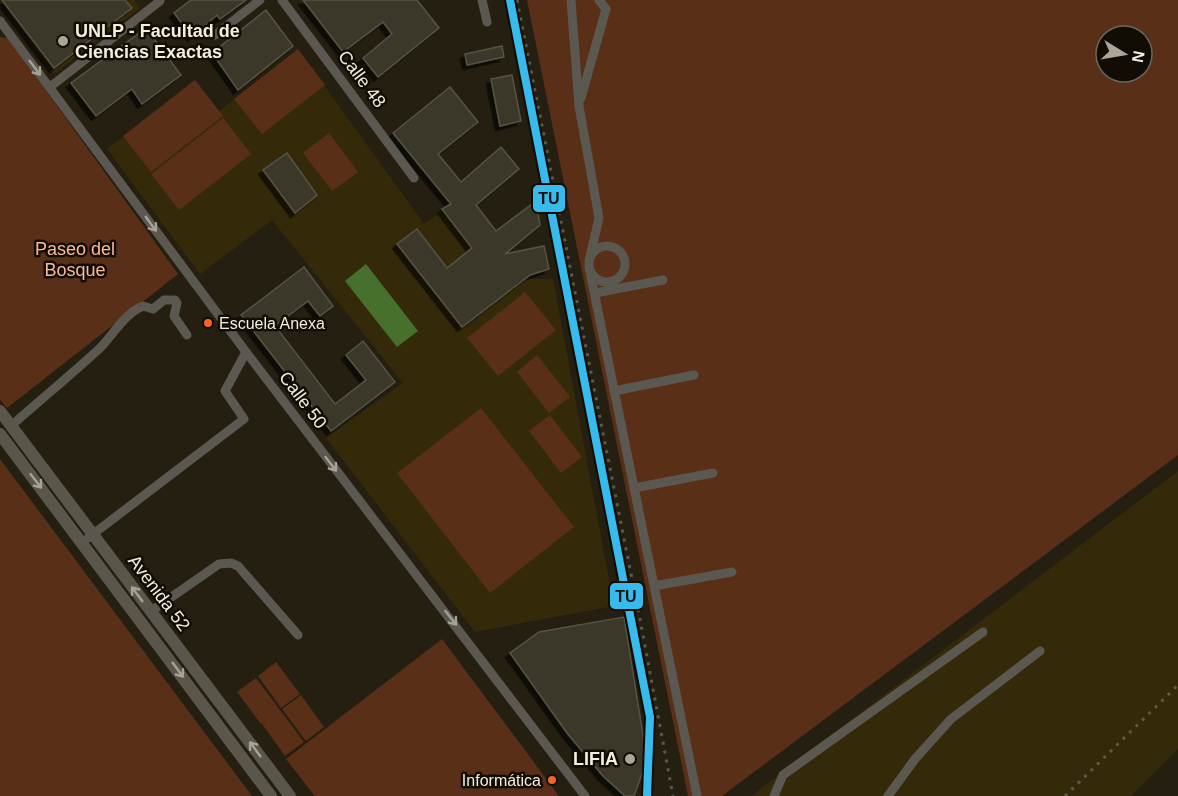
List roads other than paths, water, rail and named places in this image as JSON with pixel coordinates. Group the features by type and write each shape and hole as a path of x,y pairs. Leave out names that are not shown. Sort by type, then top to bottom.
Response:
{"main road":[{"name":"Avenida 52","path":"0,411 271,796"},
{"name":"Avenida 52","path":"0,434 150,612 290,796"}],"street":[{"path":"215,35 260,0"},
{"name":"Calle 48","path":"282,0 414,178"},
{"path":"482,0 487,22"},
{"path":"571,0 579,106 599,218 589,264 697,796"},
{"path":"579,106 606,9 599,0"},
{"path":"50,87 160,1"},
{"name":"Calle 50","path":"0,21 5,33 50,87 246,352 585,796"},
{"path":"589,264 599,280 610,282 619,277 624,261 622,255 613,248 594,238"},
{"path":"589,264 595,251 613,248"},
{"path":"595,293 663,280"},
{"path":"11,426 101,346 138,308 143,306 153,309 164,300 175,300 177,303 174,316 187,335"},
{"path":"88,539 244,419 225,390 246,352"},
{"path":"614,391 694,375"},
{"path":"634,489 713,473"},
{"path":"150,612 219,564 231,563 238,566 298,635"},
{"path":"654,586 732,572"},
{"path":"774,796 783,775 983,632"},
{"path":"888,796 915,759 951,719 1040,651"}],"railway":[{"path":"517,0 673,796"},
{"path":"1065,796 1178,685"}],"place":[{"name":"UNLP - Facultad de Ciencias Exactas","path":"63,41"},
{"name":"Escuela Anexa","path":"208,323"},
{"name":"LIFIA","path":"630,759"},
{"name":"Informática","path":"552,780"}],"park label":[{"name":"Paseo del Bosque","path":"75,259"}]}
